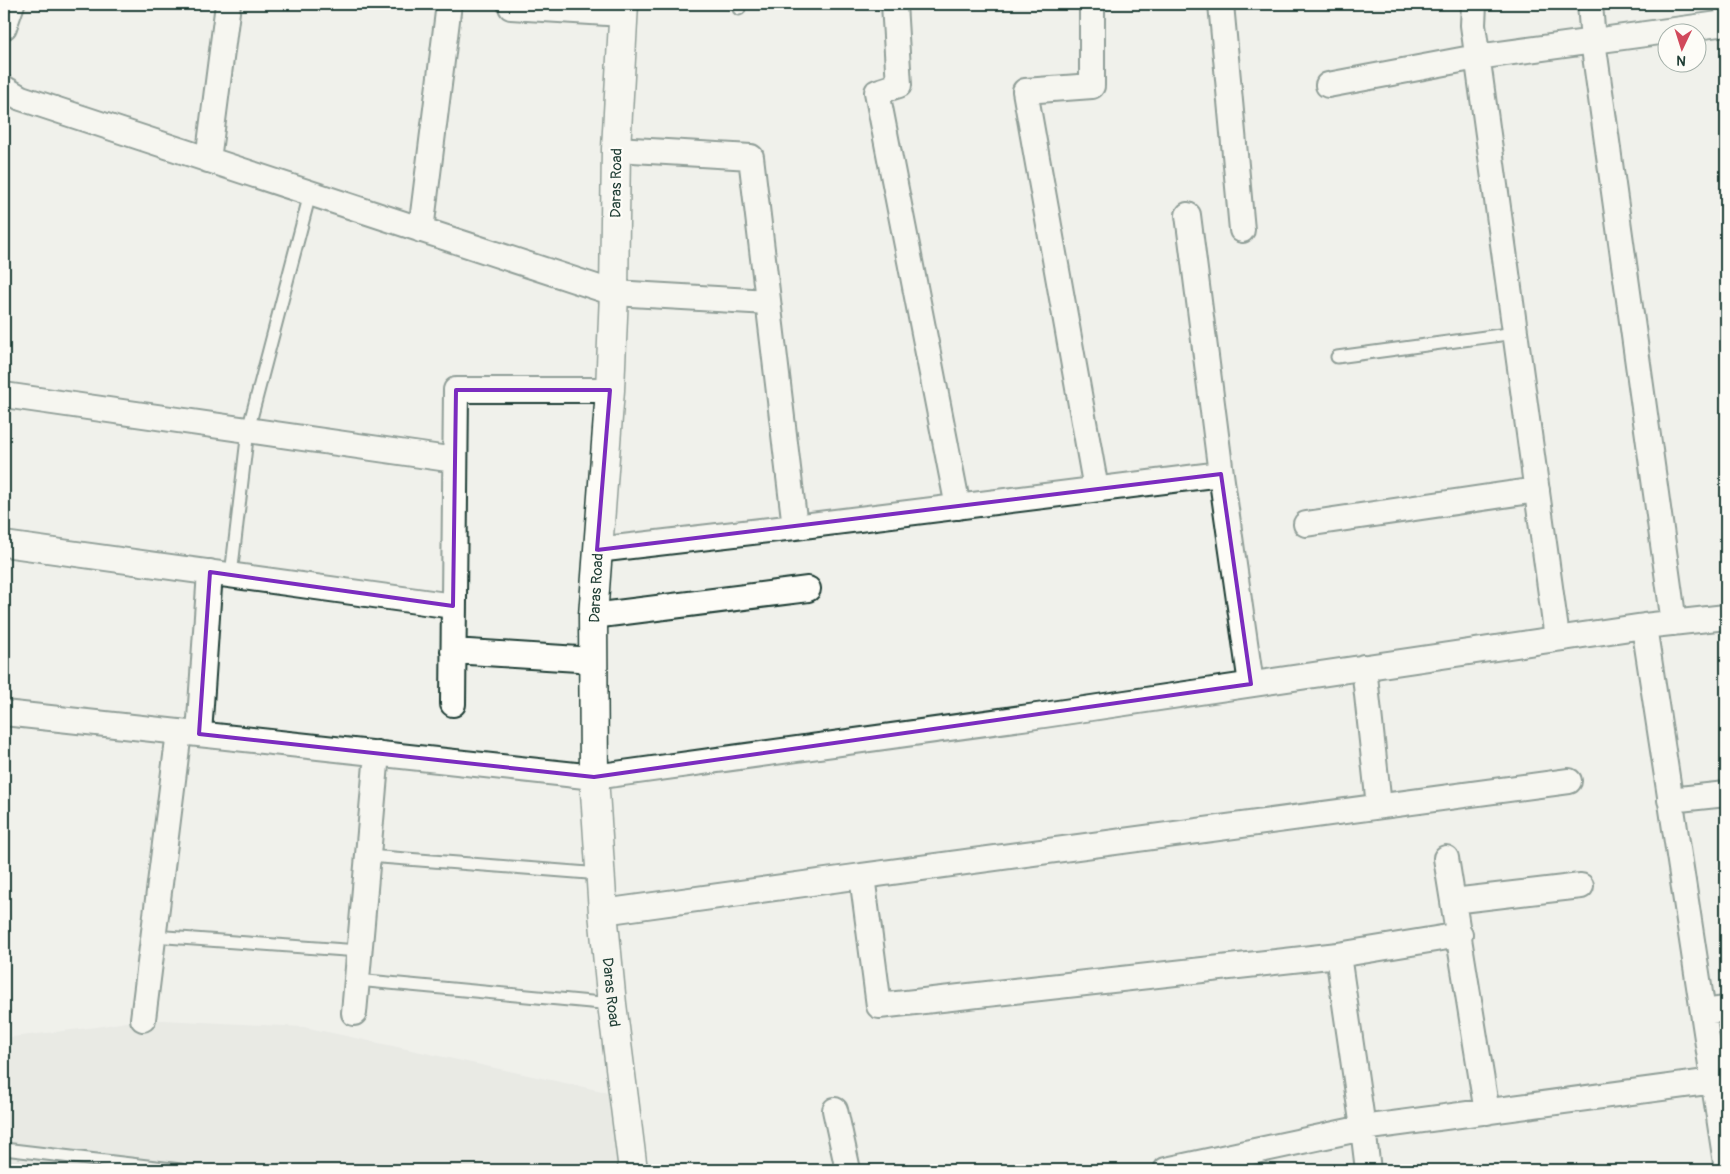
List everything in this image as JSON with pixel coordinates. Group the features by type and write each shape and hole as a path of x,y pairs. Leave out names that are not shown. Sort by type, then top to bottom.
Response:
{"street":[{"path":"4,27 12,4"},
{"path":"208,160 228,4"},
{"path":"420,230 449,4"},
{"path":"894,4 899,85 877,92 958,507"},
{"path":"1092,4 1092,86 1025,91 1096,489"},
{"path":"1221,4 1242,230"},
{"path":"1474,4 1473,25 1477,57 1557,638"},
{"path":"1590,4 1674,623"},
{"path":"511,7 624,9"},
{"name":"Daras Road","path":"624,9 616,149 614,293 610,390 593,616 594,777 612,1004 633,1170"},
{"path":"1328,84 1477,57 1726,24"},
{"path":"4,88 21,98 614,293 768,302"},
{"path":"616,149 751,157 795,527"},
{"path":"1188,215 1221,474 1251,684"},
{"path":"452,704 456,390 610,390"},
{"path":"4,395 455,460"},
{"path":"597,550 1221,474"},
{"path":"1306,524 1537,490"},
{"path":"4,544 453,606"},
{"path":"143,1019 154,936 189,733 221,574"},
{"path":"593,616 808,589"},
{"path":"4,713 594,777 1054,713 1557,638 1726,617"},
{"path":"1644,626 1726,1163"},
{"path":"453,651 594,660"},
{"path":"1364,667 1380,806"},
{"path":"354,1013 377,753"},
{"path":"604,912 1569,781"},
{"path":"1670,800 1726,794"},
{"path":"1446,858 1487,1112"},
{"path":"862,876 879,1006 1338,955 1460,936"},
{"path":"1453,901 1581,886"},
{"path":"1338,955 1368,1170"},
{"path":"1703,1012 1726,1009"},
{"path":"1166,1170 1363,1128 1714,1081"},
{"path":"836,1110 848,1170"}],"lane":[{"path":"221,574 248,430 310,194"},
{"path":"1336,356 1516,333"},
{"path":"368,856 601,874"},
{"path":"154,936 359,951"},
{"path":"357,980 612,1004"},
{"path":"4,1148 181,1170"}],"highlighted area":[{"path":"456,390 610,390 597,550 1221,474 1251,684 594,777 199,734 210,572 453,606"}],"shaded area":[{"path":"143,1019 304,1027 616,1094 630,1170 4,1170 4,1038 97,1027"}]}
